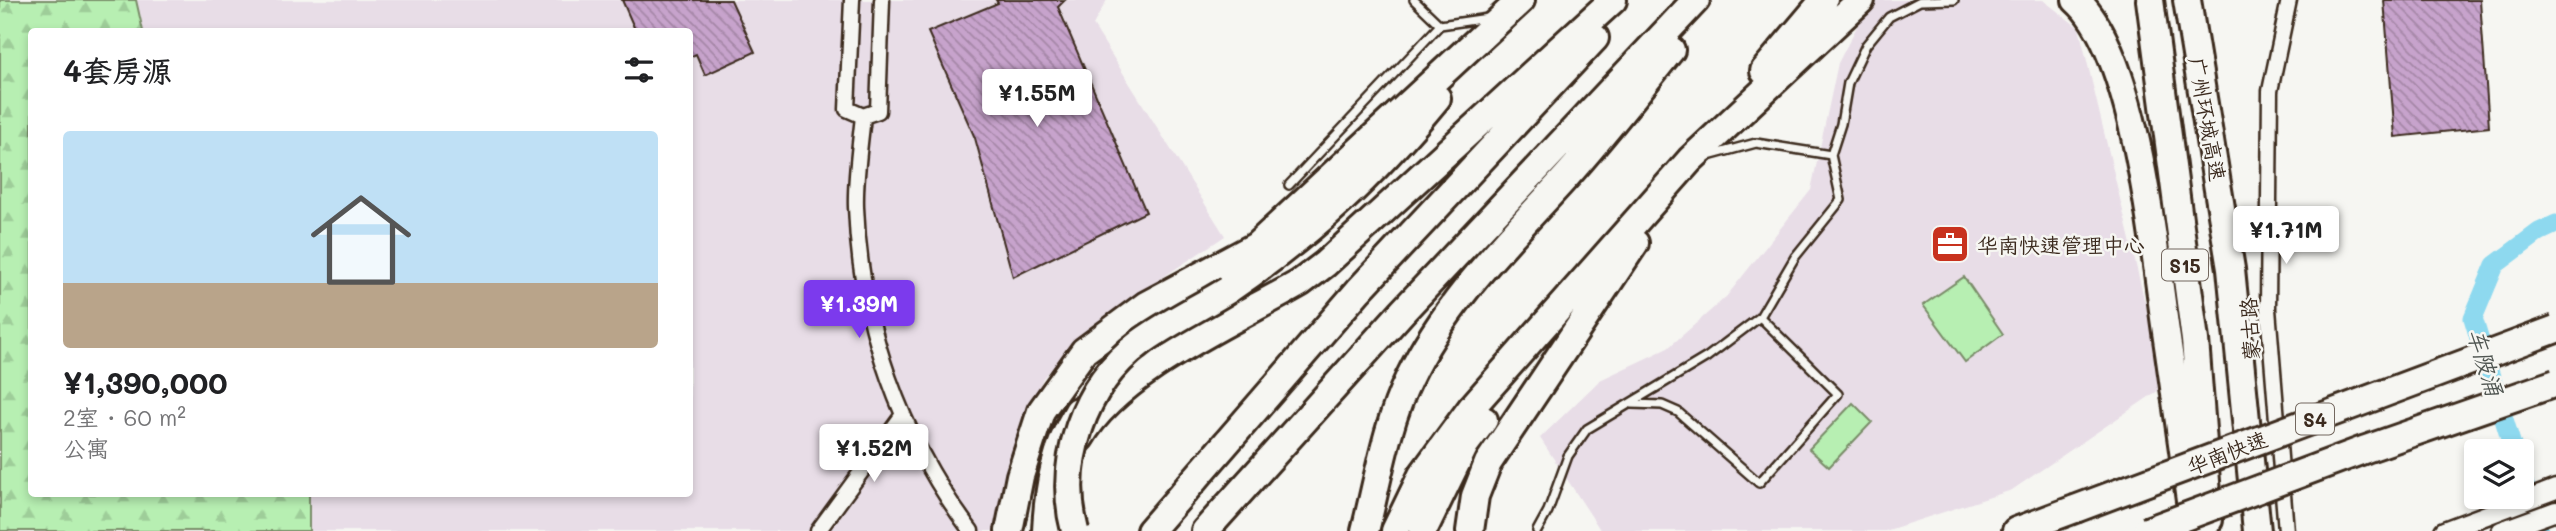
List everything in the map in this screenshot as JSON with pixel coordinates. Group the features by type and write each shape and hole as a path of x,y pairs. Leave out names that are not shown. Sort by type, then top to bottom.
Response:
{"highway":[{"path":"1062,531 1061,483 1071,454 1088,424 1111,400 1160,363 1300,283 1325,264 1614,0"},
{"path":"1150,531 1359,290 1629,0"},
{"path":"1205,531 1403,311 1696,0"},
{"path":"1365,531 1390,428 1408,379 1435,331 1471,283 1581,160 1712,0"},
{"path":"1423,531 1465,445 1503,394 1690,160 1824,0"},
{"path":"1395,531 1422,475 1472,407 1690,160 1861,0"},
{"path":"2076,0 2103,37 2129,115 2145,179 2194,531"},
{"name":"广州环城高速","path":"2150,0 2195,340 2210,531"},
{"name":"广州环城高速","path":"2187,0 2233,280 2256,531"},
{"path":"1046,531 1052,474 1059,447 1088,394 1113,366 1140,342 1222,279 1315,227 1355,191 1515,5"},
{"path":"1470,531 1475,496 1488,463 1690,160"},
{"path":"1009,531 1020,476 1041,411 1084,351 1146,305 1222,279"},
{"name":"华南快速","path":"2017,530 2556,329"},
{"path":"1075,531 1070,510 1068,479 1076,433 1113,366"},
{"name":"S4","path":"2147,531 2367,449 2556,383"}],"street":[{"path":"852,0 847,109 863,116 878,111 882,0"},
{"name":"蒙古路","path":"2286,531 2268,309 2270,91 2289,0"},
{"path":"863,116 856,207 870,314 902,416 940,490 971,531"},
{"path":"818,531 902,416"},
{"path":"2444,531 2556,489"},
{"path":"2501,531 2556,511"}],"lane":[{"path":"1414,0 1440,25"},
{"path":"1537,531 1548,512 1568,456 1587,429 1707,356 1760,317 1795,257 1841,200 1831,155 1841,124 1848,83 1866,45 1889,17 1920,1 1955,0"},
{"path":"1289,185 1440,25 1515,5"},
{"path":"1690,160 1756,143 1831,155"},
{"path":"1632,404 1662,405 1678,412 1759,483 1838,394 1760,317"}],"shaded area":[{"path":"0,0 1107,0 1093,25 1225,236 1103,317 1043,378 1007,464 996,531 0,531"},
{"name":"华南快速管理中心","path":"1880,0 2043,0 2079,28 2165,386 2012,490 1885,531 1601,531 1540,438 1600,380 1668,348 1726,297 1811,190 1838,63 1865,11"}],"green space":[{"path":"0,0 136,0 142,28 28,28 28,497 309,497 309,531 0,531"},
{"path":"1964,277 2003,334 1965,362 1923,305"},
{"path":"1853,403 1872,422 1829,467 1809,449"}],"building":[{"path":"622,0 731,0 755,52 705,75 696,54 693,56 693,28 634,28"},
{"path":"996,0 1065,0 1058,7 1146,212 1013,277 975,138 928,32 998,3"},
{"path":"2384,0 2480,0 2489,127 2395,137"}],"waterway":[{"name":"车陂涌","path":"2510,439 2473,318 2495,265 2539,232 2556,224"},
{"name":"车陂涌","path":"2532,509 2539,531"}],"place":[{"name":"华南快速管理中心","path":"1950,244"}]}
